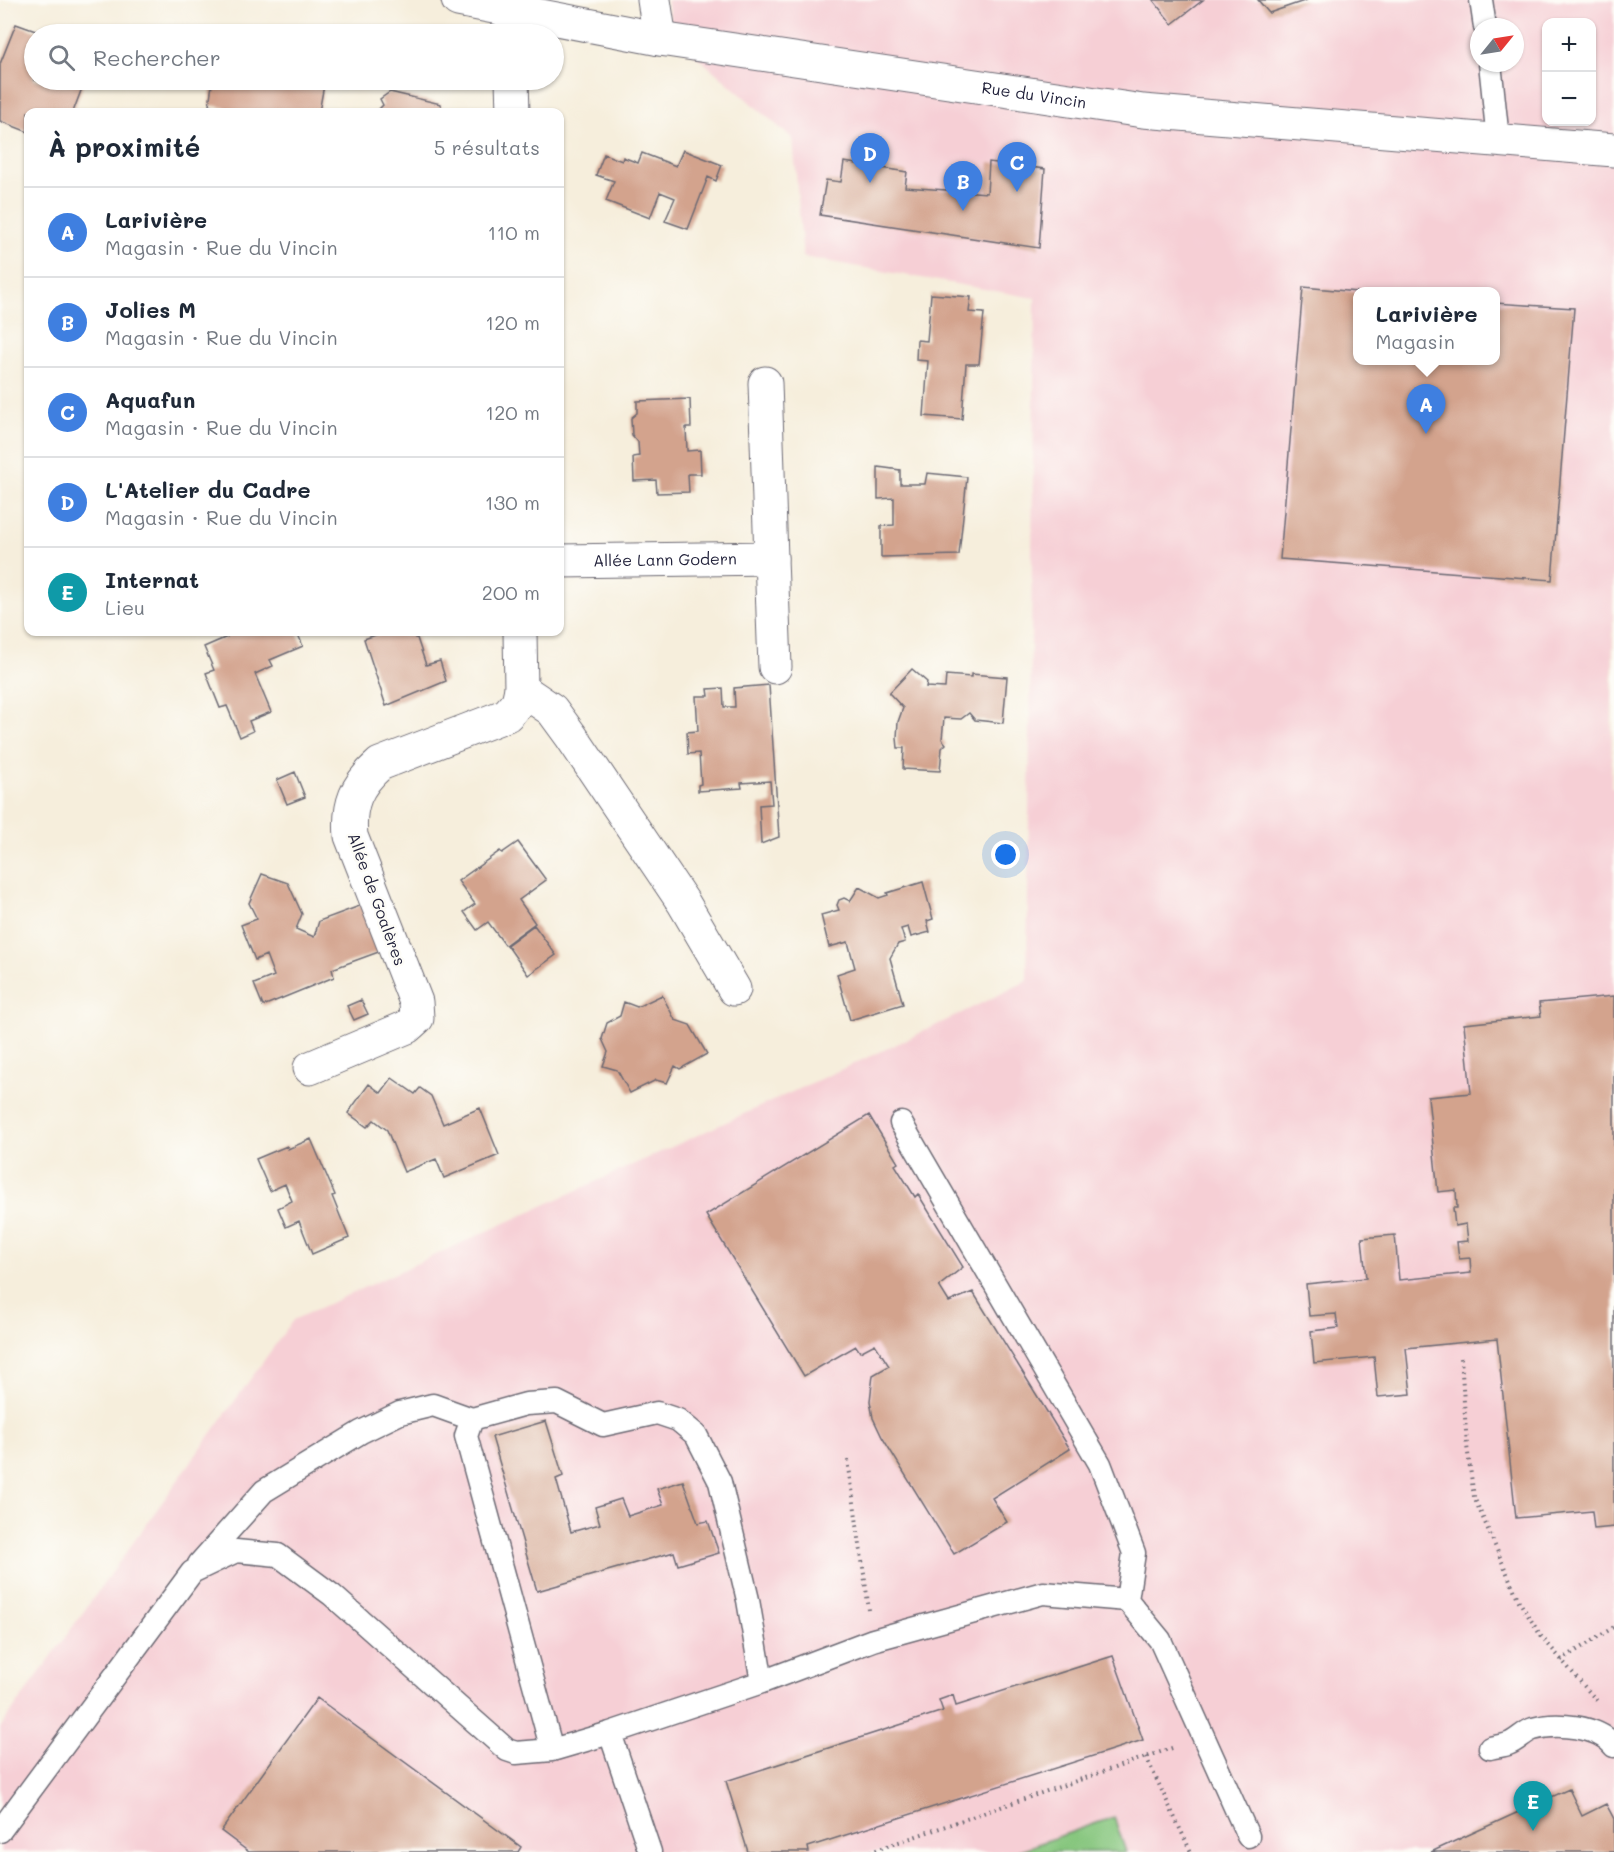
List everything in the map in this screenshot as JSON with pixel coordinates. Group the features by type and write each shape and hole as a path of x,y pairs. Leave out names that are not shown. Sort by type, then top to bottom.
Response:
{"street":[{"name":"Rue du Vincin","path":"458,0 512,22 529,24"},
{"path":"654,0 660,39"},
{"name":"Rue du Vincin","path":"564,28 660,39 1143,111 1614,150"},
{"path":"512,90 513,108"},
{"path":"765,383 775,667"},
{"name":"Allée Lann Godern","path":"564,561 771,558"},
{"path":"520,636 522,689 552,710 571,736 683,902 734,989"},
{"name":"Allée de Goalères","path":"310,1068 407,1027 417,1018 416,1002 351,836 349,818 355,795 367,776 380,764 507,715 518,702 522,689"}],"lane":[{"path":"1480,0 1483,18"},
{"path":"1491,72 1498,140"},
{"path":"901,1123 1100,1464 1134,1553 1127,1600"},
{"path":"0,1831 192,1572 264,1491 361,1432 400,1413 433,1405 472,1419 526,1404 557,1401 603,1425 657,1413 678,1420 696,1435 720,1482 748,1600 762,1682"},
{"path":"472,1419 466,1436 552,1750"},
{"path":"192,1572 236,1551 278,1555 332,1594 507,1750 516,1753 552,1750 609,1733 762,1682 873,1640 1043,1593 1127,1600 1160,1640 1248,1836"},
{"path":"1490,1748 1509,1744 1533,1730 1564,1726 1596,1732 1610,1740 1614,1746"},
{"path":"609,1733 650,1852"}],"path":[{"path":"1461,1358 1467,1446 1474,1497 1519,1600 1541,1636 1600,1705"},
{"path":"848,1460 873,1640"},
{"path":"1561,1660 1614,1626"},
{"path":"870,1852 1204,1737"},
{"path":"1146,1757 1191,1852"}],"shaded area":[{"path":"667,0 1614,0 1614,532 1611,787 1614,787 1614,1852 0,1852 0,1728 293,1320 910,1038 1027,981 1035,298 803,257 793,139 673,36"}],"green space":[{"path":"1114,1817 1126,1852 1015,1852"}],"building":[{"path":"1153,0 1203,0 1172,24"},
{"path":"1258,0 1307,0 1269,13"},
{"path":"16,24 24,27 24,90 81,90 74,108 24,108 24,130 0,121 0,64"},
{"path":"211,90 323,90 320,108 226,108 209,105"},
{"path":"390,92 441,104 441,108 380,108 383,105 380,99"},
{"path":"683,150 722,165 716,181 708,177 688,229 665,221 675,198 660,192 650,218 606,201 614,181 596,175 604,154 622,161 623,157 638,163 642,153 676,166"},
{"path":"844,162 907,172 905,187 987,193 989,162 1045,169 1039,248 820,215 826,180 841,182"},
{"path":"1303,287 1353,292 1353,365 1500,365 1500,303 1574,308 1552,580 1280,559"},
{"path":"931,294 971,297 969,312 984,313 979,364 966,364 962,419 924,416 928,361 916,360 917,340 927,341"},
{"path":"690,399 691,427 686,427 687,451 700,450 701,474 688,474 689,492 657,493 656,480 634,481 633,457 639,456 638,442 632,435 631,418 637,413 637,401"},
{"path":"878,467 900,470 900,484 925,484 927,473 967,477 959,555 881,557 881,526 894,525 894,498 878,499"},
{"path":"299,636 303,646 270,660 273,666 255,674 271,712 249,721 253,731 240,737 227,706 220,708 206,673 214,670 204,647 227,637"},
{"path":"373,636 414,636 426,665 440,661 446,681 386,706 364,639"},
{"path":"912,669 927,682 926,687 945,688 946,675 971,677 971,674 1007,677 1003,723 975,720 969,713 961,719 944,718 942,739 946,744 942,748 940,771 903,769 904,748 898,748 897,738 898,722 903,708 889,693"},
{"path":"769,685 779,837 761,844 759,805 772,804 770,781 741,783 742,788 698,791 698,785 701,784 699,753 688,754 687,732 698,731 696,696 709,696 708,689 723,688 724,707 735,707 734,688"},
{"path":"295,772 305,797 287,804 277,780"},
{"path":"518,842 546,880 519,900 535,923 505,945 488,922 477,930 464,912 475,904 458,881 500,851 502,853"},
{"path":"262,874 288,883 302,914 296,929 314,937 319,921 365,904 384,950 332,969 334,977 263,1006 254,984 274,976 266,955 255,960 241,925 257,919 249,903"},
{"path":"923,882 933,919 927,921 930,932 911,937 908,927 901,929 905,942 898,944 890,958 903,1004 850,1020 837,974 855,968 848,942 829,947 821,915 839,910 837,905 839,900 844,898 850,901 859,887 879,898 888,895 887,893"},
{"path":"534,925 556,955 528,975 507,945"},
{"path":"662,995 675,1020 690,1025 707,1054 680,1069 675,1066 667,1083 656,1080 630,1093 617,1070 603,1066 608,1052 602,1039 607,1023 620,1016 624,1002 637,1007"},
{"path":"1614,996 1614,1527 1594,1529 1592,1511 1516,1518 1497,1339 1406,1348 1411,1394 1378,1397 1374,1357 1314,1363 1311,1331 1338,1328 1336,1314 1309,1316 1306,1284 1366,1278 1362,1238 1395,1235 1399,1280 1471,1273 1470,1258 1459,1259 1457,1242 1468,1241 1466,1224 1455,1226 1453,1208 1457,1208 1456,1190 1438,1192 1428,1097 1471,1093 1464,1024 1541,1016 1539,1003"},
{"path":"361,1000 368,1014 354,1020 347,1006"},
{"path":"392,1078 415,1094 420,1088 431,1096 443,1124 480,1108 499,1155 444,1178 436,1159 404,1172 387,1130 374,1120 367,1127 348,1113 369,1084 381,1093"},
{"path":"869,1115 898,1163 895,1165 915,1197 918,1194 963,1267 939,1286 949,1302 973,1292 1070,1449 992,1498 1007,1522 954,1554 882,1437 873,1418 870,1401 873,1375 889,1366 875,1344 860,1352 856,1346 804,1376 706,1215"},
{"path":"311,1139 335,1195 332,1196 349,1238 312,1254 299,1221 286,1227 278,1208 292,1201 285,1184 270,1191 256,1159"},
{"path":"546,1421 563,1476 556,1479 571,1532 600,1524 595,1507 621,1499 628,1516 663,1505 657,1489 683,1481 698,1523 708,1521 719,1553 678,1565 674,1552 537,1591 492,1437"},
{"path":"1113,1656 1143,1740 808,1847 809,1852 748,1852 726,1781 943,1711 939,1700 953,1695 956,1706"},
{"path":"317,1698 521,1847 518,1852 249,1852 221,1831"},
{"path":"1569,1789 1582,1816 1606,1804 1614,1819 1614,1852 1431,1852"}],"place":[{"name":"L'Atelier du Cadre","path":"870,183"},
{"name":"Aquafun","path":"1017,192"},
{"name":"Jolies M","path":"963,211"},
{"name":"Larivière","path":"1426,434"},
{"name":"Internat","path":"1533,1831"}]}
